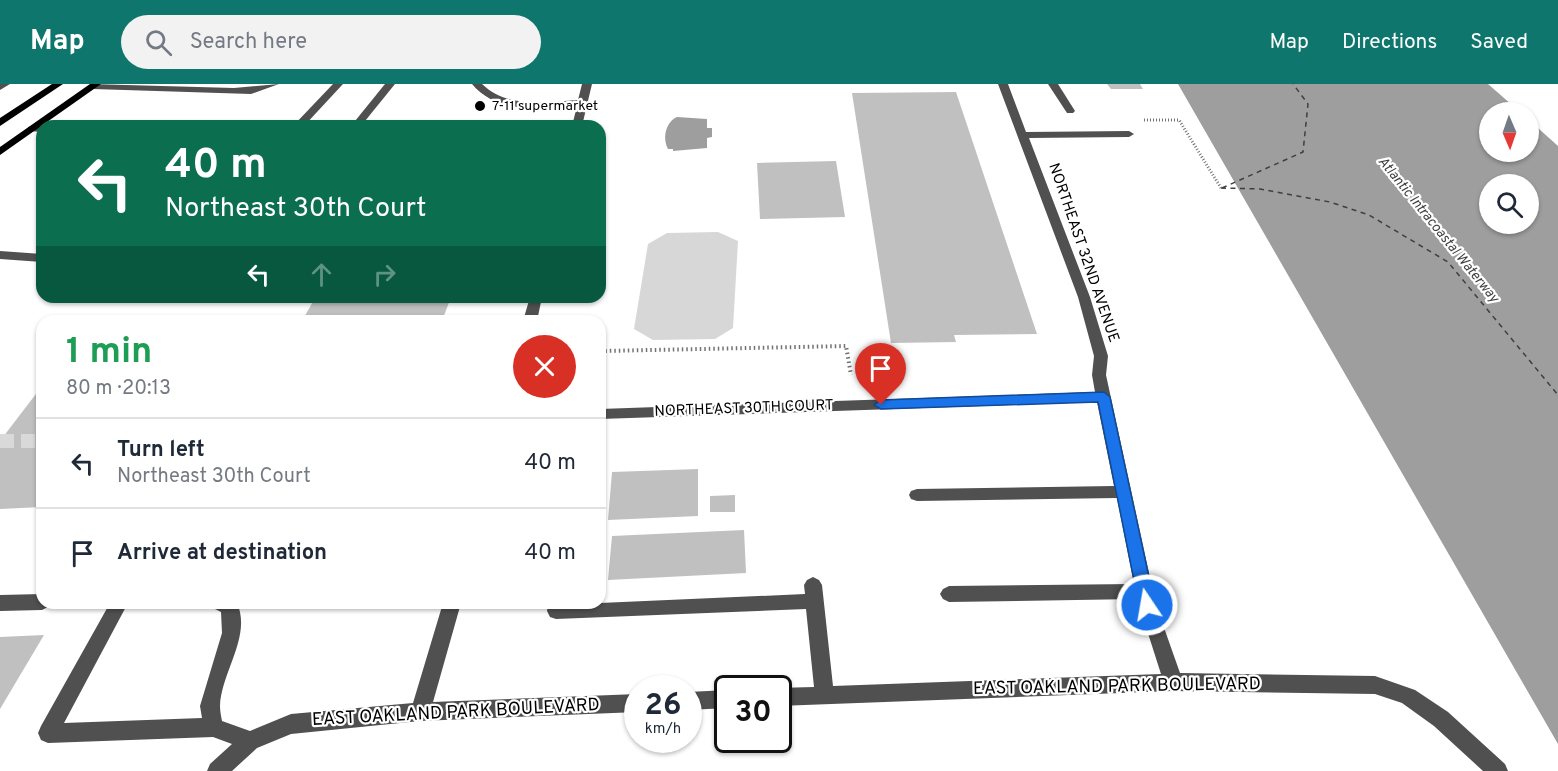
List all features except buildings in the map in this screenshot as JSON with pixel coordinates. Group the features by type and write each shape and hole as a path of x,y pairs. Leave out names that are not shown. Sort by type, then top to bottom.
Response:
{"main road":[{"path":"0,123 58,84"},
{"path":"49,120 94,85"},
{"path":"0,152 36,130"}],"street":[{"path":"0,87 5,84"},
{"path":"94,85 234,91 258,90 274,84"},
{"path":"304,120 338,84"},
{"path":"361,120 390,84"},
{"path":"477,84 483,92 519,105 583,103"},
{"path":"579,120 587,84"},
{"name":"NORTHEAST 32ND AVENUE","path":"1003,84 1084,297 1101,356 1099,375 1144,591 1173,682"},
{"path":"1053,84 1070,111"},
{"path":"1024,135 1129,134"},
{"path":"0,255 36,258"},
{"name":"NORTHEAST 30TH COURT","path":"606,414 1104,397"},
{"path":"917,495 1124,492"},
{"path":"949,594 1144,591"},
{"path":"606,608 814,593 824,695"},
{"path":"0,603 36,602"},
{"path":"116,609 48,733 213,727 250,741"},
{"path":"213,727 210,706 231,633 230,609"},
{"path":"420,712 451,609"},
{"path":"556,609 556,611 585,609"},
{"name":"EAST OAKLAND PARK BOULEVARD","path":"792,696 1173,682 1375,685 1408,696 1441,719 1497,771"},
{"name":"EAST OAKLAND PARK BOULEVARD","path":"217,771 250,741 291,724 420,712 624,704"}],"path":[{"path":"1129,134 1119,120 1179,120 1221,188"},
{"path":"606,351 846,346 850,375"}],"shaded area":[{"path":"718,232 738,241 733,328 715,339 653,340 634,329 648,244 667,233"}],"water":[{"name":"Atlantic Intracoastal Waterway","path":"1178,84 1488,84 1509,102 1479,102 1479,162 1539,162 1539,129 1558,146 1558,744"},
{"path":"677,117 707,119 707,128 712,128 712,137 707,138 707,148 673,151 673,149 668,149 665,140 666,130 670,122"}],"ferry route":[{"path":"1222,188 1303,152 1308,104 1293,84"},
{"path":"1221,188 1260,189 1330,202 1369,215 1448,262 1558,395"}],"tunnel":[{"path":"0,441 36,441"}],"place":[{"name":"7-11 supermarket","path":"480,106"}],"route":[{"path":"881,405 1104,397 1147,605"}]}
